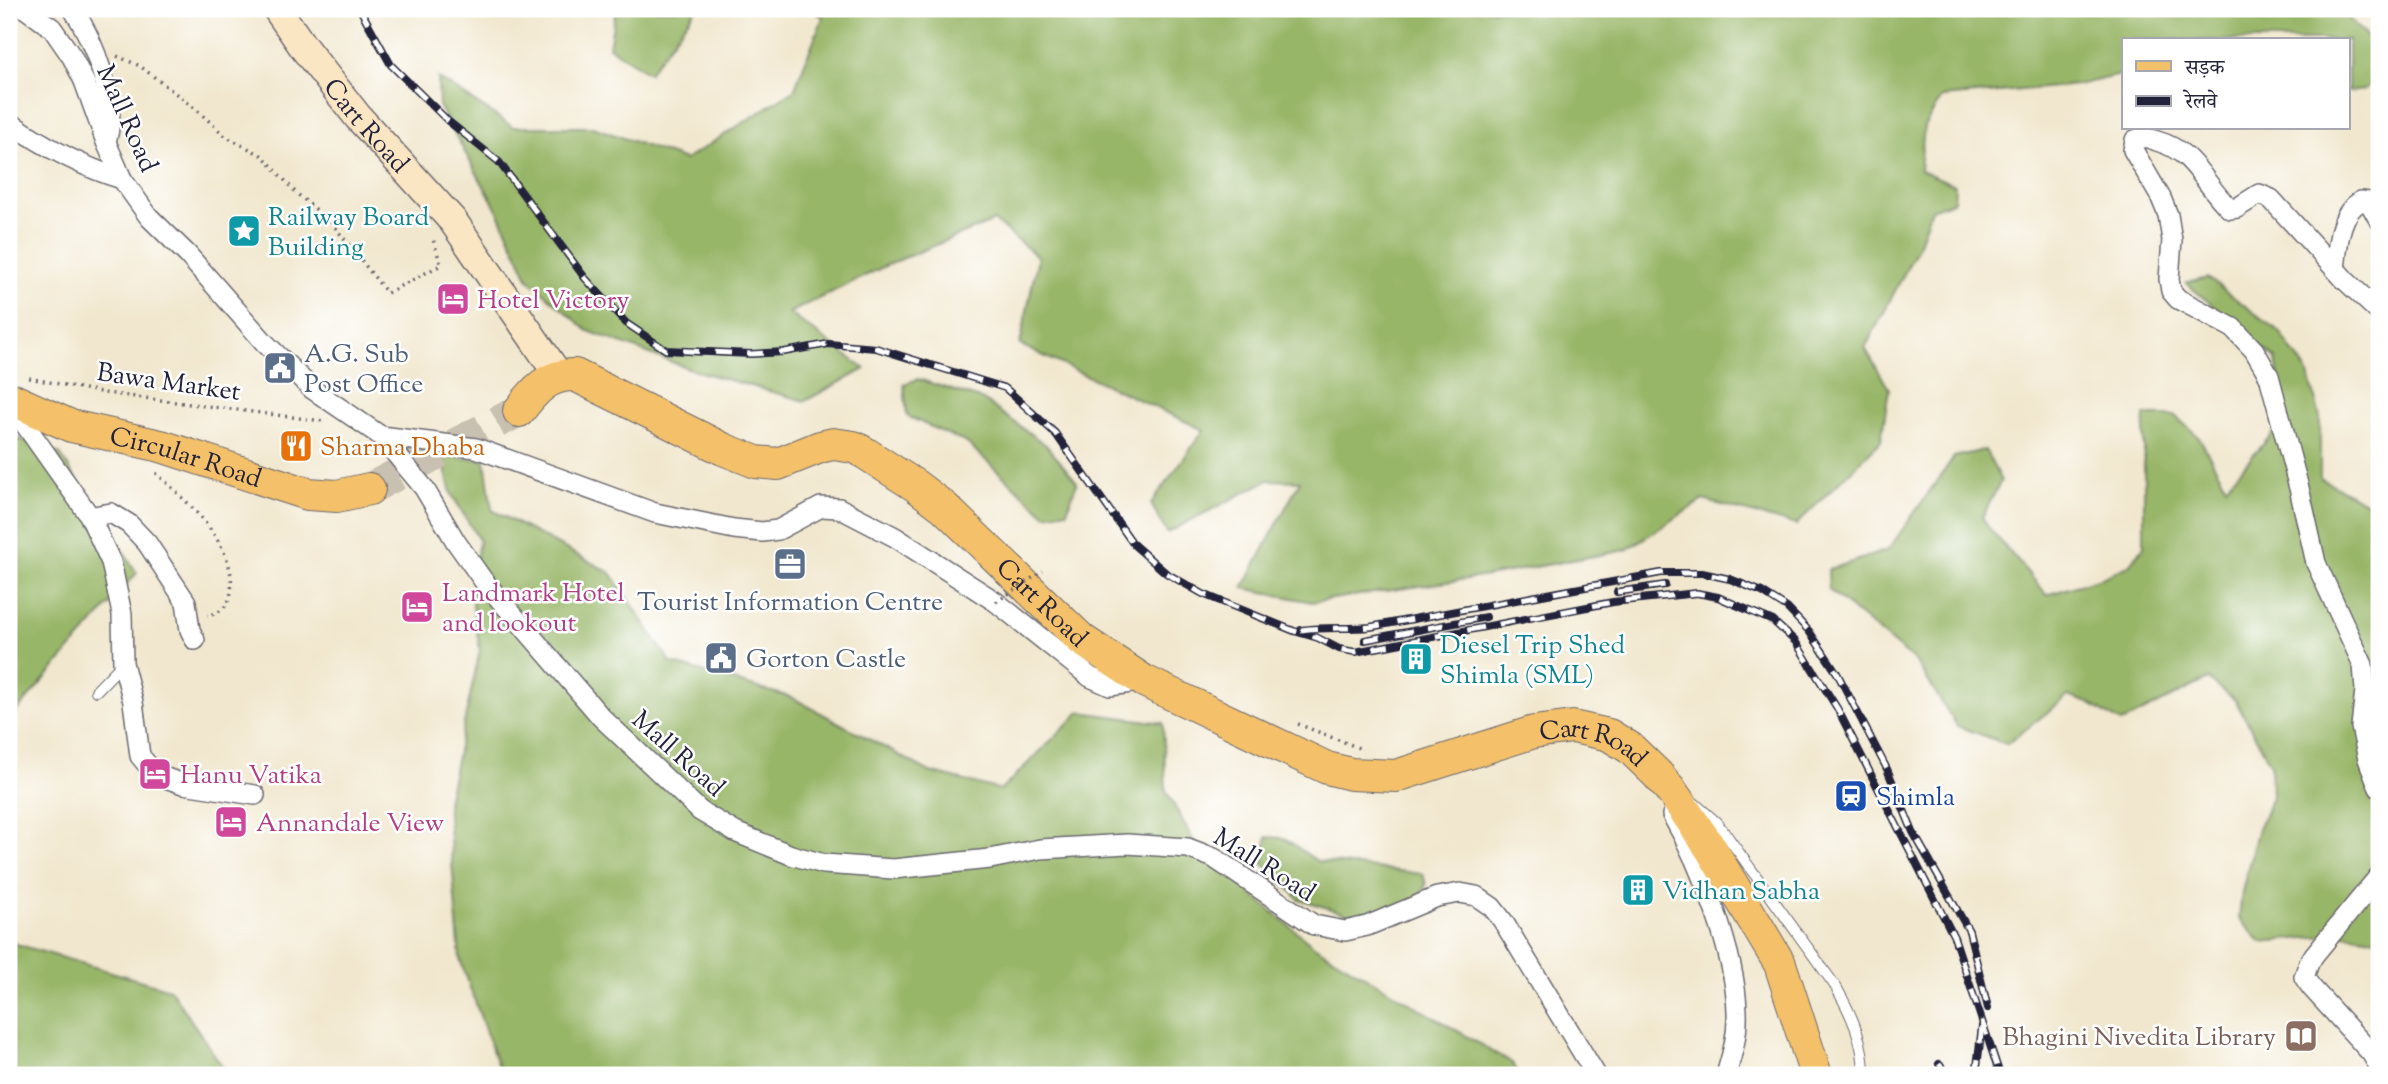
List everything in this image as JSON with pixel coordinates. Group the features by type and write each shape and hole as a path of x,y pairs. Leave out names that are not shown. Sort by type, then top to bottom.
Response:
{"main road":[{"name":"Cart Road","path":"277,9 358,117 453,221 559,376 581,376 723,449 756,463 778,464 833,444 854,447 944,507 1074,634 1144,681 1327,768 1351,774 1388,776 1410,773 1534,732 1560,728 1586,729 1609,734 1630,748 1670,789 1711,849 1780,964 1816,1075"},
{"path":"519,411 538,388 559,376"},
{"name":"Circular Road","path":"13,392 71,426 161,446 308,494 337,496 369,489"}],"street":[{"name":"Mall Road","path":"26,9 51,28 72,57 122,179 149,217 187,254 265,343 312,388 374,432 424,488 456,542 483,580 601,717 700,811 735,832 791,855 824,864 861,868 893,869 944,864 1040,849 1127,844 1188,848 1214,858 1314,925 1345,931 1367,926 1437,897 1460,893 1476,896 1492,907 1503,921 1596,1075"},
{"path":"73,9 104,79 111,127 106,142"},
{"path":"9,122 48,149 122,179"},
{"path":"2379,312 2335,270 2272,199 2259,194 2237,208 2230,209 2182,152 2147,138 2135,140 2133,150 2168,215 2172,240 2169,279 2171,291 2178,299 2233,328 2254,350 2269,376 2316,563 2363,665 2365,690 2361,727 2368,759 2379,788"},
{"path":"2335,270 2341,231 2352,208 2361,201 2369,202 2379,219"},
{"path":"13,392 94,525 111,562 122,614 123,663 134,702 140,756 151,769 163,777 183,784 254,795"},
{"path":"374,432 476,449 655,513 734,529 762,532 778,530 821,507 839,508 895,537 996,602 1079,669 1103,684 1118,686 1144,681"},
{"path":"94,525 99,515 111,513 147,542 186,602 190,630 195,640"},
{"path":"1609,734 1644,773 1663,801 1688,845 1712,906 1731,968 1737,1011 1734,1050 1726,1075"},
{"path":"2379,876 2321,946 2309,963 2304,977 2371,1053 2379,1066"}],"lane":[{"path":"96,691 123,663"},
{"path":"1670,789 1700,806 1716,822 1829,977 1849,1009 1862,1046 1864,1075"}],"path":[{"path":"91,45 139,66 197,110 225,136 263,156 296,193 331,222 387,293 441,265 430,227"},
{"name":"Bawa Market","path":"13,392 105,393 374,432"},
{"path":"151,468 181,496 218,540 229,563 233,583 229,604 215,615 199,616 186,602"},
{"path":"996,602 1043,570 1050,580"},
{"path":"1297,723 1370,752"}],"green space":[{"path":"616,9 696,9 649,73 609,47"},
{"path":"811,9 2340,9 2371,41 2379,43 2379,76 2365,90 2350,92 2350,38 2122,38 2122,74 2077,85 1942,97 1924,126 1920,170 1955,185 1954,201 1931,209 1917,249 1865,348 1889,389 1881,441 1796,525 1703,500 1626,550 1487,576 1312,602 1243,588 1300,481 1268,480 1167,533 1151,504 1204,430 1020,345 1038,257 994,221 887,265 789,313 865,369 805,401 693,370 588,331 529,280 498,211 439,106 438,78 513,127 593,127 685,160 794,90 823,17"},
{"path":"2208,278 2280,332 2309,375 2320,418 2320,478 2369,504 2379,498 2379,726 2374,731 2365,757 2379,789 2379,939 2347,934 2261,942 2239,919 2242,892 2258,828 2272,798 2271,764 2235,700 2208,679 2121,723 2089,703 2068,696 2007,744 1957,726 1916,662 1829,590 1828,570 1888,550 1954,457 1985,450 2001,481 1982,517 2047,595 2104,577 2128,566 2144,547 2144,416 2175,416 2199,437 2226,486 2284,421 2276,359 2186,283"},
{"path":"918,379 983,400 1046,445 1077,482 1067,511 1046,515 967,443 907,416 904,384"},
{"path":"9,435 60,454 137,573 9,720"},
{"path":"442,456 485,460 492,510 611,573 671,663 793,698 930,772 1001,790 1080,712 1163,723 1166,791 1200,852 1314,946 1512,1063 1520,1075 501,1075 460,959 447,802 480,650 471,594 479,540 451,493"},
{"path":"1267,837 1284,838 1317,861 1423,874 1426,885 1415,907 1350,915 1299,899 1263,864"},
{"path":"9,942 170,989 228,1075 9,1075"}],"tunnel":[{"path":"369,489 519,411"}],"railway":[{"path":"360,9 391,65 448,121 499,162 585,278 626,323 666,350 751,354 784,352 828,344 876,348 1005,388 1055,433 1134,545 1166,573 1203,594 1318,638 1339,649 1355,652 1613,602 1697,593 1718,597 1773,621 1795,641 1837,708 1954,937 2000,1075"},
{"path":"1301,630 1370,627 1661,573 1702,573 1730,579 1762,592 1787,608 1809,631 1837,673 1887,769 1913,832 1969,931 1988,1008"},
{"path":"1617,592 1665,585"},
{"path":"1365,640 1486,617"},
{"path":"1976,1075 1982,1026"},
{"path":"1939,1064 1948,1075"}],"place":[{"name":"Railway Board Building","path":"244,231"},
{"name":"Hotel Victory","path":"453,299"},
{"name":"A.G. Sub Post Office","path":"280,368"},
{"name":"Sharma Dhaba","path":"296,446"},
{"name":"Tourist Information Centre","path":"790,564"},
{"name":"Landmark Hotel and lookout","path":"417,607"},
{"name":"Gorton Castle","path":"721,658"},
{"name":"Diesel Trip Shed Shimla (SML)","path":"1416,659"},
{"name":"Hanu Vatika","path":"155,774"},
{"name":"Shimla","path":"1851,796"},
{"name":"Annandale View","path":"231,822"},
{"name":"Vidhan Sabha","path":"1638,890"},
{"name":"Bhagini Nivedita Library","path":"2301,1036"}]}
